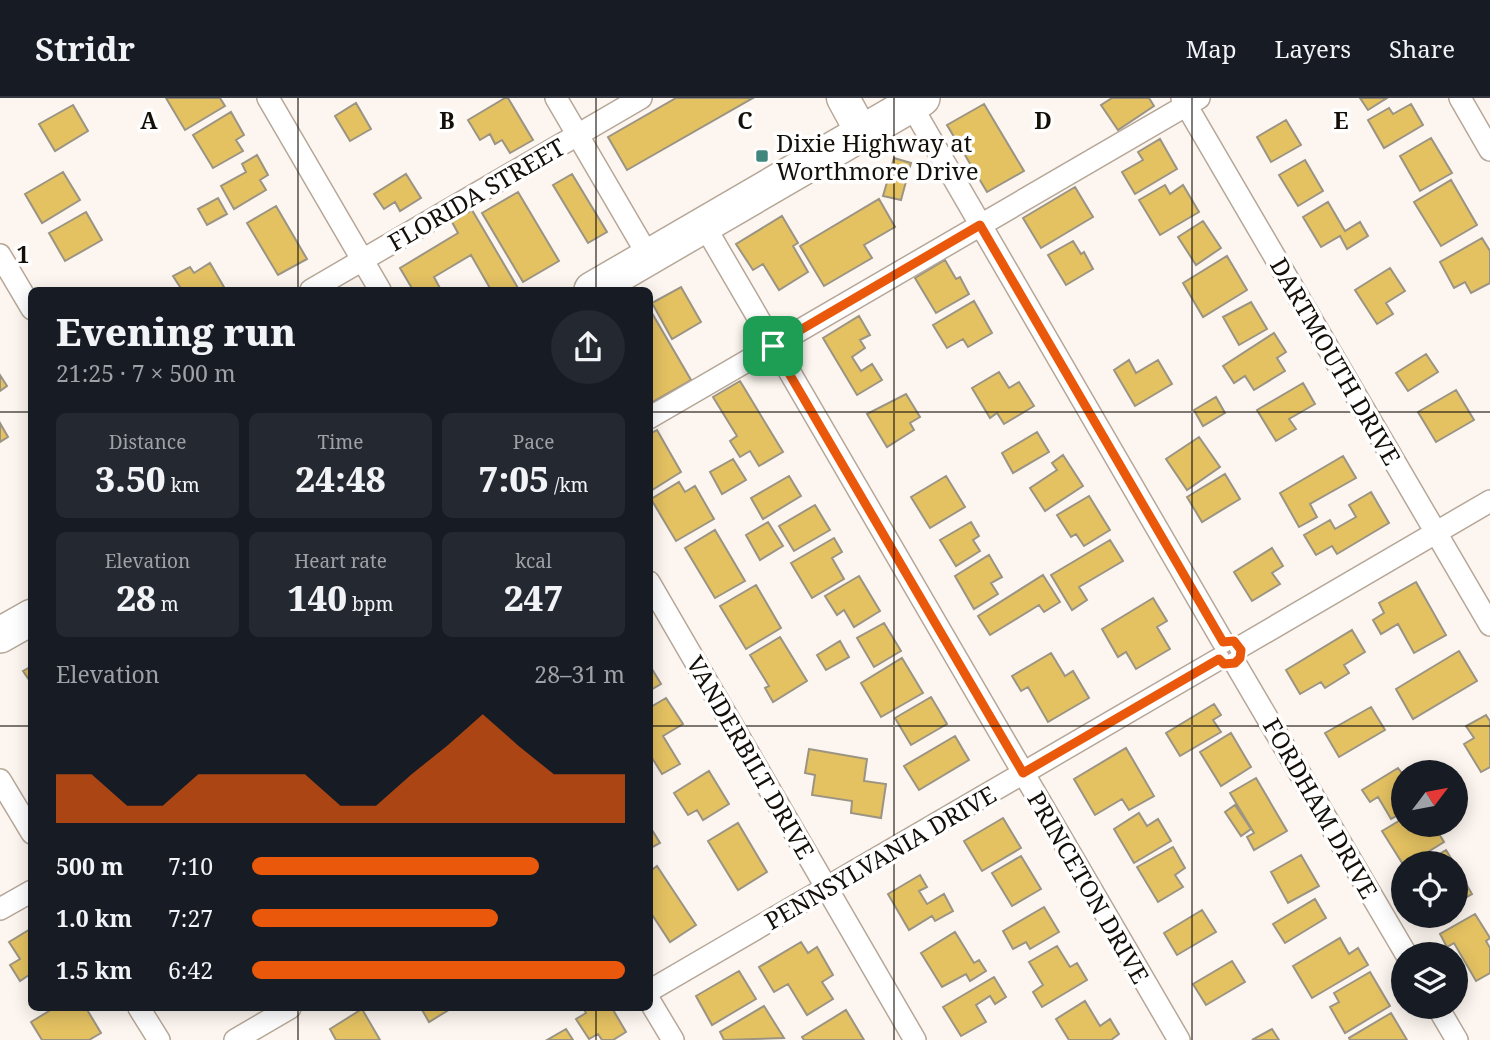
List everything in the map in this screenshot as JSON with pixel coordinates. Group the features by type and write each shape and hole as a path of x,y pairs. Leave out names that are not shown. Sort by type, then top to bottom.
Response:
{"main road":[{"path":"597,287 916,101"},
{"path":"0,635 28,619"}],"street":[{"path":"268,98 378,287"},
{"path":"556,98 649,257"},
{"name":"FLORIDA STREET","path":"316,287 641,98"},
{"path":"843,98 863,133"},
{"path":"1460,98 1490,150"},
{"path":"653,416 1189,100"},
{"name":"DARTMOUTH DRIVE","path":"1189,100 1490,625"},
{"name":"FORDHAM DRIVE","path":"916,101 980,225 1399,942"},
{"name":"PRINCETON DRIVE","path":"704,225 1179,1040"},
{"path":"0,255 28,302"},
{"name":"PENNSYLVANIA DRIVE","path":"653,989 1490,501"},
{"name":"VANDERBILT DRIVE","path":"653,589 915,1040"},
{"path":"0,780 28,826"},
{"path":"0,909 28,893"},
{"path":"653,1007 673,1040"},
{"path":"141,1011 159,1040"},
{"path":"235,1040 285,1011"},
{"path":"1445,1019 1457,1040"}],"building":[{"path":"166,98 220,98 225,106 185,130"},
{"path":"508,98 533,140 510,153 502,140 495,144 490,134 480,140 468,120"},
{"path":"676,98 753,98 627,170 608,137"},
{"path":"1112,98 1149,98 1154,106 1118,130 1101,105"},
{"path":"1360,98 1387,98 1368,110"},
{"path":"356,103 371,129 350,141 335,116"},
{"path":"984,104 1024,171 987,192 947,125"},
{"path":"1411,104 1423,125 1384,148 1368,120 1389,108 1393,114"},
{"path":"73,105 88,131 55,151 39,124"},
{"path":"231,112 244,135 236,140 243,151 213,168 193,135"},
{"path":"1286,120 1301,145 1271,162 1257,137"},
{"path":"1431,138 1452,173 1420,191 1400,156"},
{"path":"1160,139 1177,169 1135,194 1122,172 1143,160 1138,152"},
{"path":"257,155 268,175 260,180 266,190 234,209 221,186 246,172 242,164"},
{"path":"894,158 911,163 901,200 883,196"},
{"path":"1305,160 1323,191 1298,206 1279,175"},
{"path":"63,172 80,200 42,223 25,194"},
{"path":"406,174 421,198 400,211 395,202 384,209 374,194"},
{"path":"572,174 607,232 588,243 553,185"},
{"path":"1451,180 1477,225 1441,246 1414,202"},
{"path":"1165,185 1170,194 1183,185 1199,212 1160,235 1139,200"},
{"path":"1075,187 1093,217 1041,248 1023,218"},
{"path":"518,192 559,261 523,282 482,213"},
{"path":"218,198 227,214 207,225 198,209"},
{"path":"879,199 895,227 864,245 872,258 824,286 800,246"},
{"path":"1328,202 1345,231 1360,222 1368,236 1347,249 1340,236 1321,247 1303,217"},
{"path":"276,206 307,259 278,275 247,223"},
{"path":"472,210 517,287 489,287 471,255 434,277 439,287 411,287 400,268 458,233 452,222"},
{"path":"86,212 102,240 65,261 49,233"},
{"path":"782,216 798,243 793,246 808,272 779,290 763,264 753,270 736,244"},
{"path":"1203,221 1221,248 1196,265 1178,237"},
{"path":"1482,238 1490,251 1490,283 1471,293 1465,282 1454,288 1440,262"},
{"path":"1073,241 1081,254 1084,252 1093,269 1066,285 1048,255"},
{"path":"1227,256 1247,290 1203,317 1183,283"},
{"path":"945,260 956,279 960,277 969,294 936,313 915,278"},
{"path":"210,263 224,287 180,287 173,276 190,267 194,273"},
{"path":"1390,268 1405,291 1386,303 1393,314 1377,324 1355,290"},
{"path":"681,287 701,322 672,339 653,302"},
{"path":"974,301 992,333 968,347 963,339 947,348 933,325"},
{"path":"1251,302 1267,329 1239,345 1223,317"},
{"path":"653,315 691,380 653,402"},
{"path":"859,316 870,335 860,340 865,348 852,357 861,371 872,364 882,380 857,395 823,338"},
{"path":"1274,333 1286,352 1277,358 1285,371 1254,390 1245,376 1234,383 1223,366"},
{"path":"1426,354 1438,372 1408,391 1396,373"},
{"path":"1129,360 1136,373 1158,360 1172,384 1135,406 1114,370"},
{"path":"999,372 1009,388 1019,382 1034,406 1004,424 997,413 990,418 972,388"},
{"path":"0,375 7,386 0,391"},
{"path":"740,381 783,452 759,466 750,451 740,457 730,441 737,436 713,397"},
{"path":"1303,383 1315,404 1289,419 1296,429 1276,441 1257,410"},
{"path":"1456,390 1474,420 1436,442 1418,412"},
{"path":"906,394 920,417 910,423 914,430 887,447 867,414"},
{"path":"1216,397 1225,413 1203,426 1194,410"},
{"path":"0,423 8,437 0,442"},
{"path":"657,430 681,472 653,489 653,432"},
{"path":"1037,432 1049,452 1013,473 1002,453"},
{"path":"1199,437 1220,467 1187,490 1166,459"},
{"path":"1063,455 1083,486 1045,511 1030,488 1057,470 1052,463"},
{"path":"1343,456 1356,478 1310,504 1317,517 1299,527 1280,493"},
{"path":"733,459 746,480 722,494 710,472"},
{"path":"1225,474 1240,499 1202,522 1187,497"},
{"path":"789,476 801,496 763,519 751,498"},
{"path":"946,476 965,507 930,528 911,497"},
{"path":"679,482 685,492 695,486 714,519 676,541 653,502 653,498"},
{"path":"1371,492 1389,523 1337,554 1332,546 1316,555 1304,535 1330,520 1335,529 1356,517 1349,505"},
{"path":"1089,496 1110,530 1084,546 1076,534 1071,537 1057,515"},
{"path":"815,505 830,530 794,551 779,526"},
{"path":"768,522 783,546 760,560 746,535"},
{"path":"971,522 979,536 973,540 980,551 956,566 940,540"},
{"path":"715,530 745,581 715,598 685,548"},
{"path":"834,538 842,552 832,558 844,579 812,598 791,563"},
{"path":"1110,540 1123,561 1079,587 1087,600 1072,610 1051,575"},
{"path":"1272,548 1283,566 1272,573 1280,584 1252,601 1234,572"},
{"path":"989,555 1002,577 991,583 998,594 974,609 955,576"},
{"path":"1043,575 1060,602 1044,612 1039,605 990,635 978,616"},
{"path":"859,576 880,611 854,627 844,610 837,615 825,596"},
{"path":"1416,582 1446,635 1414,653 1398,624 1381,634 1373,620 1384,613 1379,603"},
{"path":"756,585 781,628 746,649 720,606"},
{"path":"1153,598 1167,621 1157,627 1170,649 1136,669 1126,652 1118,657 1102,629"},
{"path":"884,623 901,651 874,667 857,638"},
{"path":"1352,630 1365,652 1344,665 1349,673 1325,688 1321,682 1300,694 1286,670"},
{"path":"780,637 807,681 773,702 765,688 769,686 750,655"},
{"path":"840,641 849,657 826,670 817,655"},
{"path":"1459,651 1477,681 1413,719 1396,689"},
{"path":"1051,653 1065,676 1073,671 1089,698 1048,722 1028,687 1021,691 1012,676"},
{"path":"902,658 923,693 881,717 861,683"},
{"path":"653,671 661,684 653,689"},
{"path":"931,697 947,724 911,745 895,718"},
{"path":"666,698 683,724 663,736 680,764 662,774 653,759 653,706"},
{"path":"1214,704 1221,715 1213,720 1221,732 1180,756 1166,733"},
{"path":"1371,707 1385,730 1339,757 1325,733"},
{"path":"1486,715 1490,721 1490,767 1481,772 1464,744 1474,738 1466,726"},
{"path":"1231,733 1251,767 1221,786 1200,752"},
{"path":"955,736 969,760 919,790 904,766"},
{"path":"1126,748 1154,796 1129,810 1122,799 1095,815 1074,779"},
{"path":"809,749 867,759 864,781 886,784 881,818 851,813 852,801 812,795 815,775 805,773"},
{"path":"709,771 729,804 703,820 697,810 688,815 674,793"},
{"path":"1391,772 1391,819 1378,797 1370,802 1362,790"},
{"path":"1256,778 1287,831 1254,850 1247,837 1254,833 1230,793"},
{"path":"1235,805 1251,829 1241,836 1225,812"},
{"path":"1139,813 1147,826 1158,819 1171,841 1134,863 1114,829"},
{"path":"1003,818 1021,848 982,871 964,841"},
{"path":"738,823 767,872 738,890 708,841"},
{"path":"1391,826 1391,837 1441,837 1444,842 1429,851 1395,851 1382,831"},
{"path":"653,832 660,843 653,847"},
{"path":"1173,847 1185,868 1175,875 1183,887 1158,902 1137,867"},
{"path":"1301,855 1319,886 1288,903 1271,872"},
{"path":"1021,856 1041,889 1012,906 992,873"},
{"path":"657,866 696,925 670,942 653,916 653,869"},
{"path":"920,875 927,887 919,891 927,904 944,894 953,911 935,921 932,916 909,930 888,894"},
{"path":"1315,899 1326,918 1285,943 1273,924"},
{"path":"1044,907 1059,932 1030,949 1026,942 1013,949 1003,931"},
{"path":"1202,910 1216,932 1177,955 1164,933"},
{"path":"1475,914 1490,938 1486,941 1490,948 1490,973 1476,981 1468,967 1468,942 1444,942 1440,934 1450,928 1468,928 1468,918"},
{"path":"28,930 28,976 20,981 10,965 20,959 9,942"},
{"path":"955,932 974,963 979,960 986,971 970,981 966,974 942,987 921,953"},
{"path":"1340,938 1349,954 1358,948 1368,965 1312,998 1293,966"},
{"path":"801,942 808,953 817,947 833,975 822,982 833,999 807,1015 788,984 774,992 759,967"},
{"path":"1057,946 1070,967 1077,963 1087,980 1042,1007 1033,992 1043,985 1029,962"},
{"path":"1232,961 1245,982 1206,1005 1193,984"},
{"path":"739,971 756,999 712,1025 696,996"},
{"path":"1370,972 1390,1006 1345,1033 1330,1007 1339,1002 1334,993"},
{"path":"994,977 1006,997 995,1004 990,996 976,1005 986,1022 961,1036 943,1007"},
{"path":"1085,1001 1100,1026 1110,1019 1119,1034 1111,1040 1069,1040 1056,1019"},
{"path":"764,1006 784,1038 724,1040 720,1032"},
{"path":"846,1010 864,1040 804,1040 802,1037"},
{"path":"49,1011 88,1011 101,1033 89,1040 42,1040 31,1022"},
{"path":"363,1011 380,1040 336,1040 330,1029"},
{"path":"423,1011 447,1011 429,1022"},
{"path":"585,1011 614,1011 626,1032 613,1040 602,1040 598,1034 589,1039 576,1019 586,1013"},
{"path":"1391,1013 1391,1019 1395,1019 1407,1040 1350,1040 1349,1038"},
{"path":"566,1029 573,1040 547,1040"},
{"path":"1272,1029 1279,1040 1252,1040"}],"place":[{"name":"Dixie Highway at Worthmore Drive","path":"762,156"}],"route":[{"path":"980,225 1223,642 1230,640 1238,643 1240,658 1231,664 1224,664 1219,659 1023,773 773,346 980,225"}]}
